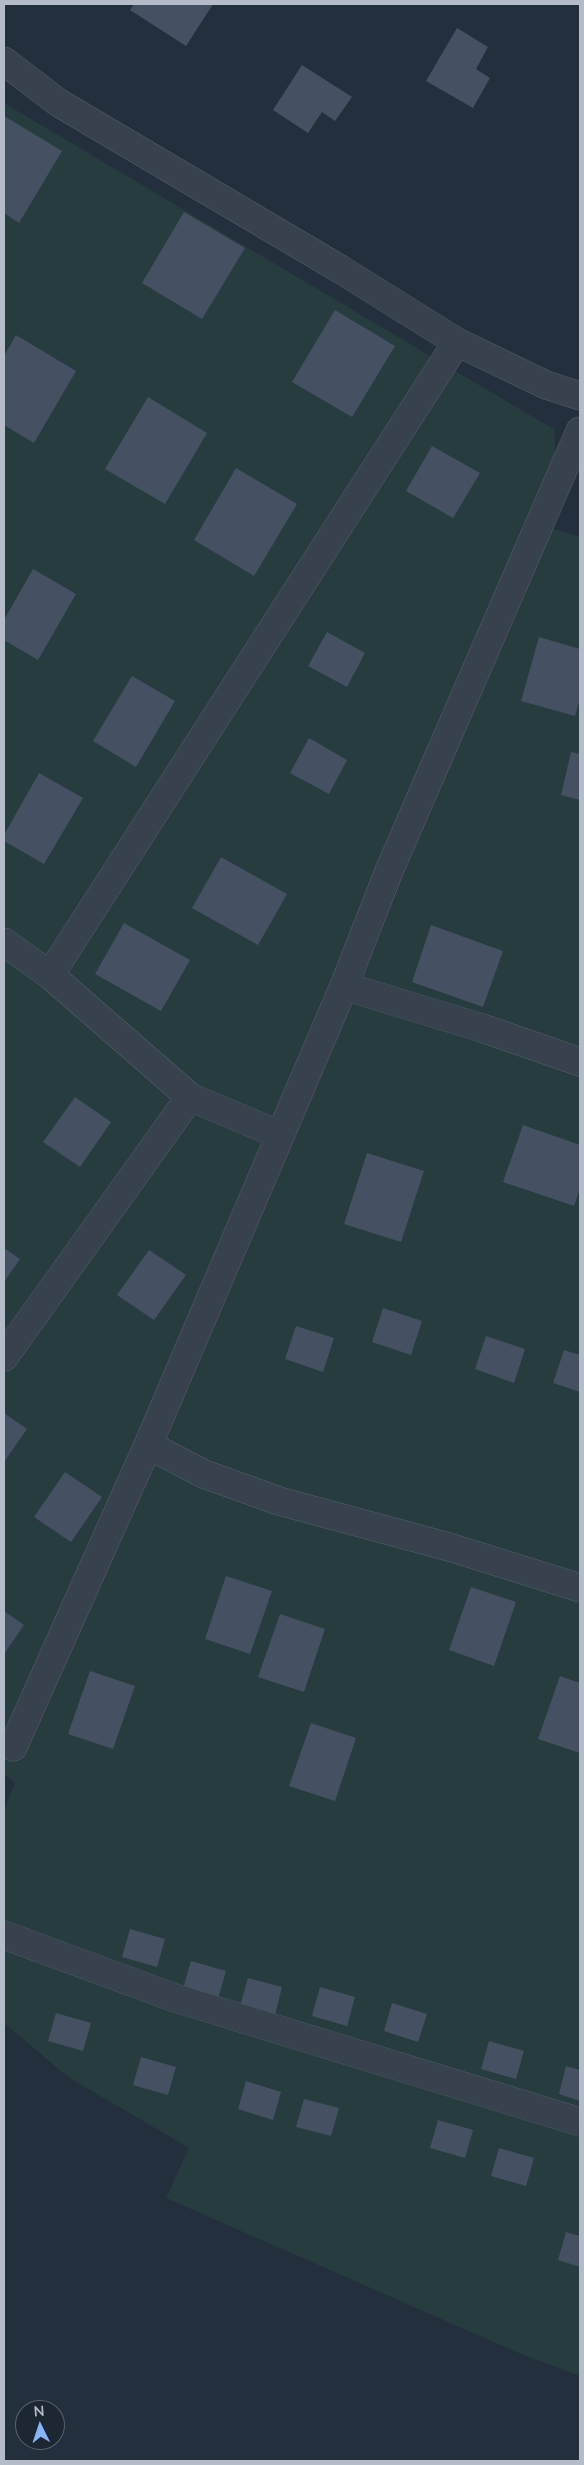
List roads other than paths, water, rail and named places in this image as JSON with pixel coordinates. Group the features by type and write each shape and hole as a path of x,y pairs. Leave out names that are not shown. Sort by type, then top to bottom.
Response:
{"lane":[{"path":"4,61 58,103 340,269 457,342 546,385 580,396"},
{"path":"50,975 457,342"},
{"path":"13,1747 148,1445 344,986 389,870 537,526 580,431"},
{"path":"4,942 50,975 190,1097 280,1135"},
{"path":"344,986 482,1028 580,1062"},
{"path":"4,1357 190,1097"},
{"path":"148,1445 204,1474 279,1501 449,1547 580,1588"},
{"path":"4,1935 174,1998 580,2122"}]}
